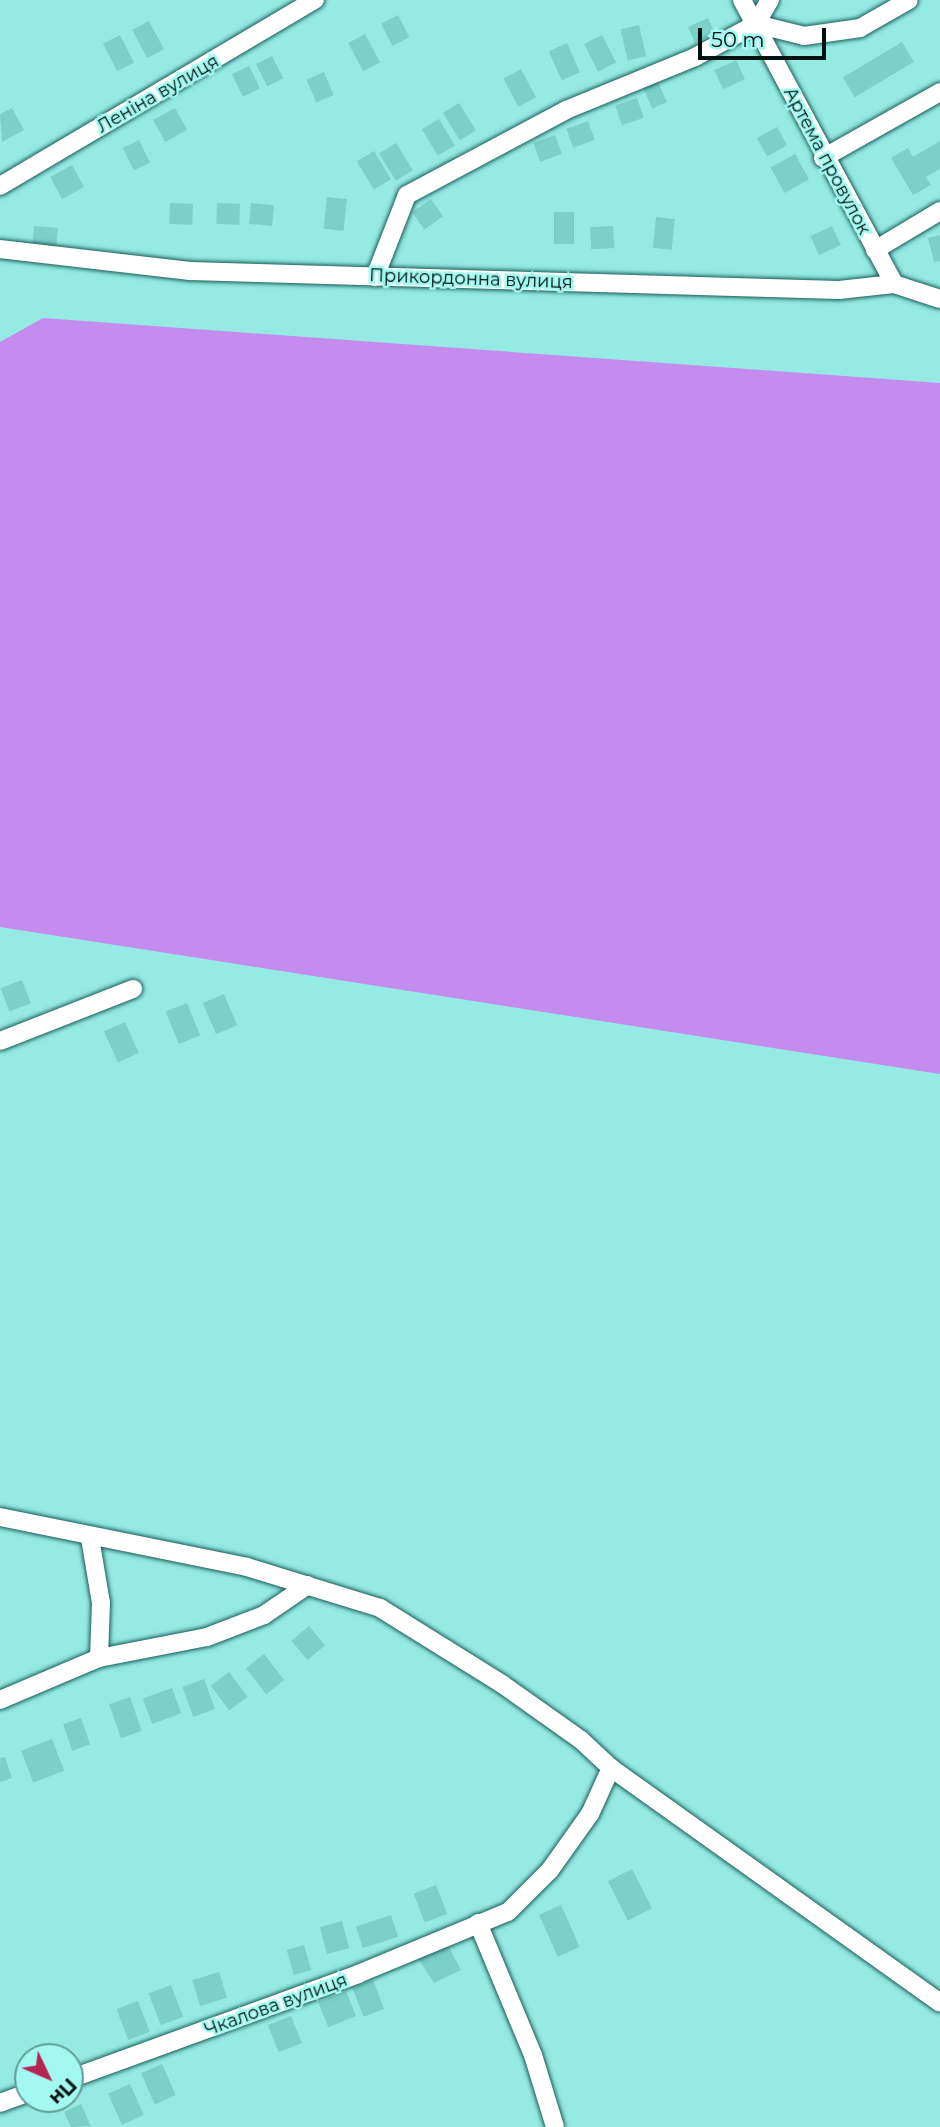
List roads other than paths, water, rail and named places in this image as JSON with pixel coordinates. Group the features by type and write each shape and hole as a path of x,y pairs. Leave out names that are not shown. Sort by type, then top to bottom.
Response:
{"street":[{"name":"Леніна вулиця","path":"0,186 316,0"},
{"name":"Артема провулок","path":"742,0 823,158 894,284"},
{"path":"375,276 407,195 566,110 695,57 756,24 769,0"},
{"path":"756,24 804,36 860,28 909,0"},
{"path":"823,158 940,92"},
{"path":"875,250 940,211"},
{"name":"Прикордонна вулиця","path":"0,249 190,271 839,290 894,284 940,299"},
{"path":"0,1041 133,989"},
{"path":"0,1517 90,1538 247,1567 380,1608 514,1692 581,1740 611,1768 940,2003"},
{"path":"90,1538 101,1602 99,1658"},
{"path":"0,1700 99,1658 207,1637 264,1615 308,1585"},
{"name":"Чкалова вулиця","path":"84,2074 358,1974 508,1912 550,1870 590,1814 611,1768"},
{"path":"478,1923 534,2055 555,2127"}]}
